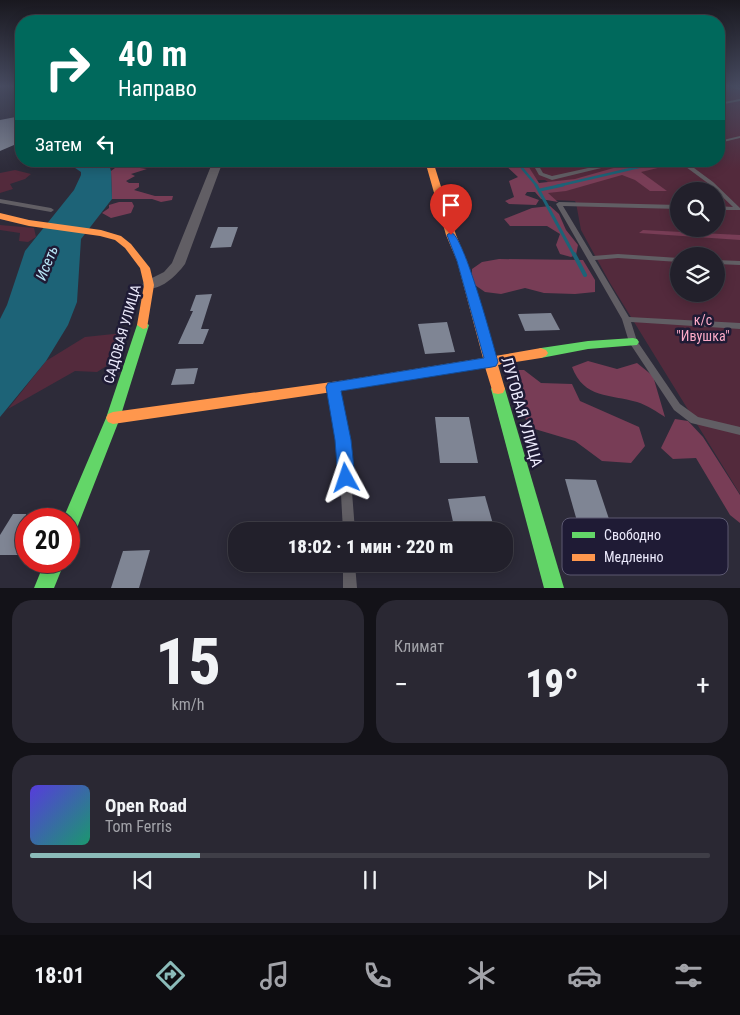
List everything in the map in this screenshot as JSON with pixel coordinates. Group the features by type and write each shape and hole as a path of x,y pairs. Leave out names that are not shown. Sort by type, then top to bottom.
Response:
{"street":[{"name":"САДОВАЯ УЛИЦА","path":"77,508 113,418 142,330 150,285 170,275 178,264 216,167"},
{"name":"ЛУГОВАЯ УЛИЦА","path":"431,167 451,235 462,261 492,362 554,588"},
{"path":"0,216 29,223 100,233 118,238 128,246 146,268 150,285"},
{"path":"113,418 333,387 588,345 633,342"},
{"path":"44,588 50,573"}],"lane":[{"path":"725,141 740,137"},
{"path":"537,167 541,174 552,178 601,167"},
{"path":"689,167 711,183 739,209"},
{"path":"0,201 51,210"},
{"path":"670,207 559,204 626,318 633,342 677,407 695,420 740,431"},
{"path":"725,208 739,209"},
{"path":"591,258 618,256 670,259"},
{"path":"725,262 740,263"},
{"path":"626,318 740,326"},
{"path":"333,387 343,440 348,522"},
{"path":"349,572 350,588"}],"green space":[{"name":"к/с \"Ивушка\"","path":"725,114 740,114 740,494 610,283 581,230 575,201 553,200 545,191 645,167 725,167"},
{"path":"527,167 630,167 552,185 545,180 537,180"},
{"path":"15,170 31,174 25,179 10,184 13,189 0,193 0,173"},
{"path":"0,225 34,228 36,237 28,242 19,241 20,233 0,230"},
{"path":"123,333 113,362 97,372 75,371 8,409 46,361 85,337"}],"shaded area":[{"path":"116,167 147,169 131,174 135,176 126,181 129,183 139,183 139,187 134,190 155,196 173,196 172,200 161,202 152,199 112,199 111,171"},
{"path":"507,167 529,167 539,183 575,179 617,167 662,167 641,172 667,191 650,191 635,180 622,175 566,191 548,193 558,202 541,199 535,192 527,192 525,195 539,200 536,205 509,204 505,201 514,197 509,181 518,177"},
{"path":"119,202 132,202 134,206 131,213 111,218 102,213 109,208 109,205"},
{"path":"550,206 559,214 566,230 578,245 576,255 571,257 560,254 556,245 560,234 547,226 510,226 504,219 532,208"},
{"path":"643,230 670,231 670,235 639,233"},
{"path":"740,235 740,240 697,237"},
{"path":"499,259 583,260 595,280 595,292 575,294 544,293 525,288 501,294 485,292 472,283 472,269 482,262"},
{"path":"588,361 617,369 637,363 653,376 665,417 641,403 608,396 583,385 572,367"},
{"path":"511,370 524,370 541,383 572,384 580,401 639,427 645,446 631,463 602,461 575,441 528,427"},
{"path":"675,419 688,421 703,437 740,495 740,523 730,515 696,458 673,459 661,448"}],"water":[{"name":"Исеть","path":"74,167 110,167 112,199 81,239 77,302 68,325 46,361 0,417 0,319 7,305 25,251 74,190 81,172"}],"building":[{"path":"15,117 15,145 0,151 0,120"},
{"path":"218,227 238,227 231,247 210,248"},
{"path":"212,294 201,329 209,329 203,344 178,344 193,311 190,311 196,295"},
{"path":"551,313 560,330 525,331 518,314"},
{"path":"447,322 455,352 425,354 418,324"},
{"path":"198,368 194,384 171,385 176,369"},
{"path":"435,417 469,417 478,463 440,463"},
{"path":"565,479 596,480 609,518 576,518"},
{"path":"485,496 492,522 453,522 448,499"},
{"path":"13,514 15,514 15,555 0,555 0,535"},
{"path":"150,550 139,588 111,588 123,551"}],"waterway":[{"path":"521,167 537,186"},
{"path":"557,186 639,167"},
{"path":"536,185 574,255"},
{"path":"540,190 563,185"},
{"path":"574,254 585,275"}],"traffic: fast":[{"path":"77,508 113,418 143,325"},
{"path":"541,353 588,345 633,342"},
{"path":"498,389 554,588"},
{"path":"44,588 50,573"}],"traffic: slow":[{"path":"431,167 451,235 462,261 498,389"},
{"path":"0,216 29,223 101,233 118,238 128,246 145,268 149,285 143,325"},
{"path":"113,418 346,385 541,353"}],"route":[{"path":"346,478 343,440 333,387 492,362 462,261 451,235"}]}
